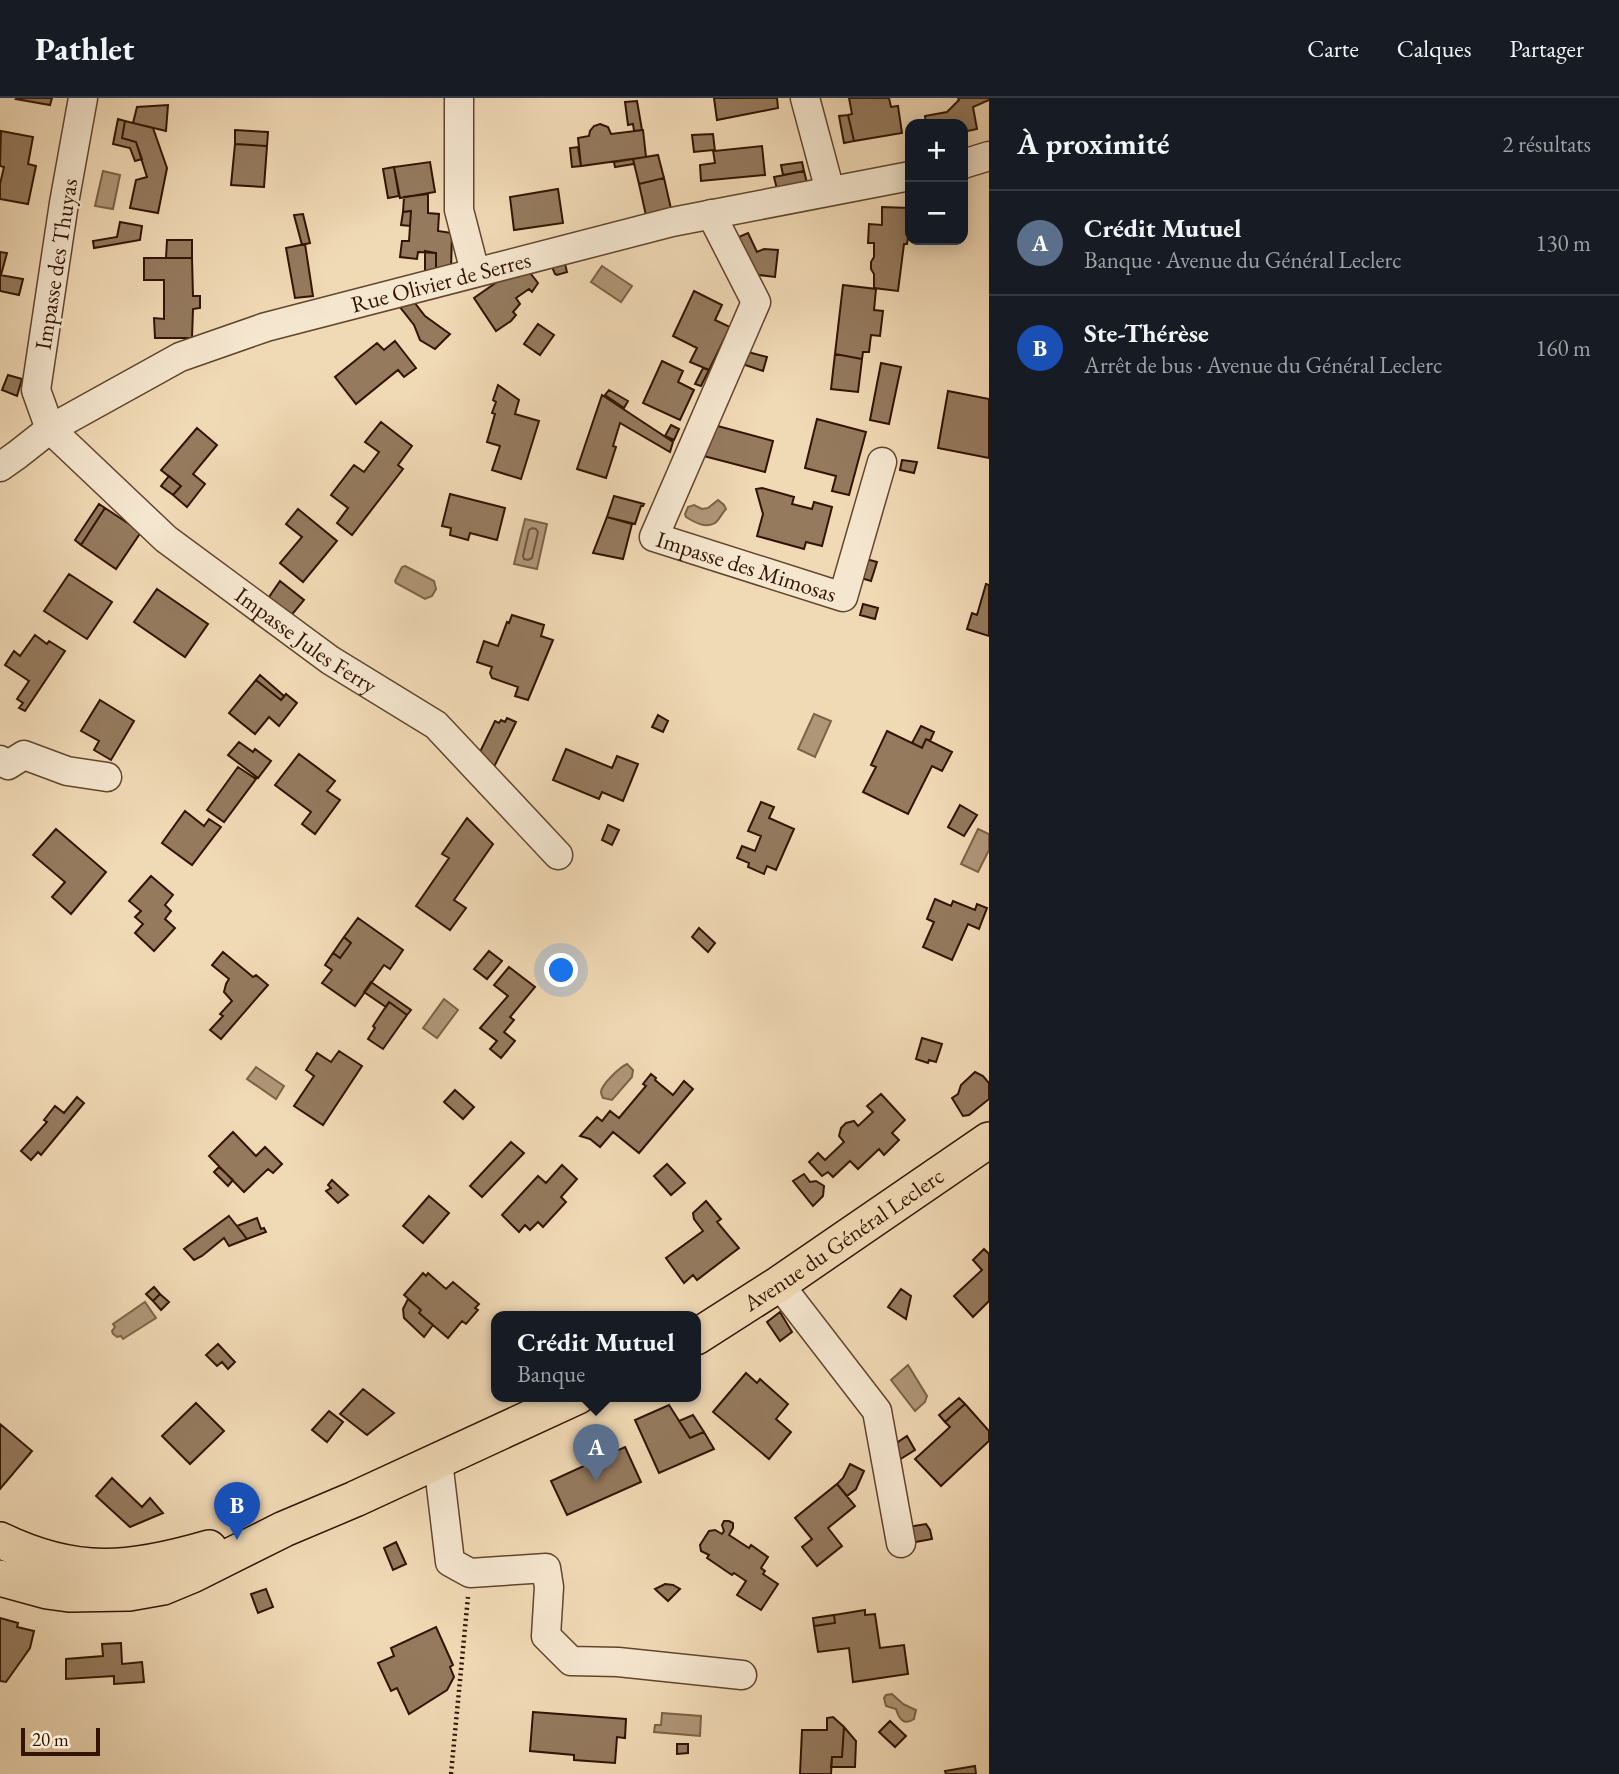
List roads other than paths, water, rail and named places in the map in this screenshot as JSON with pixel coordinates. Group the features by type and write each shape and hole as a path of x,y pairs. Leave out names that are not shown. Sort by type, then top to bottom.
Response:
{"main road":[{"name":"Avenue du Général Leclerc","path":"701,1335 989,1140"},
{"path":"1,1581 69,1594 130,1593 163,1587 284,1529 565,1402"},
{"path":"6,1543 52,1560 76,1565 125,1566 170,1559 284,1529"}],"street":[{"name":"Impasse des Thuyas","path":"50,429 36,390 83,98"},
{"path":"459,98 459,210 475,272"},
{"path":"805,98 830,191"},
{"path":"968,162 989,156"},
{"name":"Rue Olivier de Serres","path":"0,467 50,429 180,357 266,327 660,225 905,177"},
{"name":"Impasse des Mimosas","path":"711,214 757,302 653,537 843,597 882,462"},
{"name":"Impasse Jules Ferry","path":"50,429 166,539 330,660 436,725 558,855"},
{"path":"0,760 8,765 24,755 67,771 107,777"},
{"path":"779,1284 877,1411 901,1544"},
{"path":"438,1461 450,1562 470,1573 546,1568 549,1587 546,1636 571,1661 618,1662 742,1675"},
{"path":"1,1581 6,1543"}],"water":[{"path":"103,171 120,175 113,209 95,206"},
{"path":"602,266 632,286 621,302 591,282"},
{"path":"718,500 726,509 715,523 704,525 686,517 688,507 694,505 702,509 708,508"},
{"path":"525,519 547,524 537,569 514,564"},
{"path":"405,566 434,581 436,589 432,596 425,599 396,583 402,567"},
{"path":"814,714 831,721 815,757 798,749"},
{"path":"978,829 989,834 989,850 978,872 961,864"},
{"path":"444,999 458,1010 437,1038 423,1028"},
{"path":"627,1064 633,1070 632,1077 612,1100 603,1098 601,1092 604,1085"},
{"path":"256,1067 284,1086 276,1099 247,1079"},
{"path":"145,1302 156,1318 123,1339 113,1334 113,1324"},
{"path":"908,1365 927,1396 925,1402 915,1411 891,1380"},
{"path":"892,1694 903,1704 916,1710 914,1719 905,1722 896,1709 886,1706 884,1698"},
{"path":"662,1713 701,1716 700,1736 654,1732 655,1725 661,1725"}],"place":[{"name":"Crédit Mutuel","path":"596,1482"},
{"name":"Ste-Thérèse","path":"237,1540"}]}
